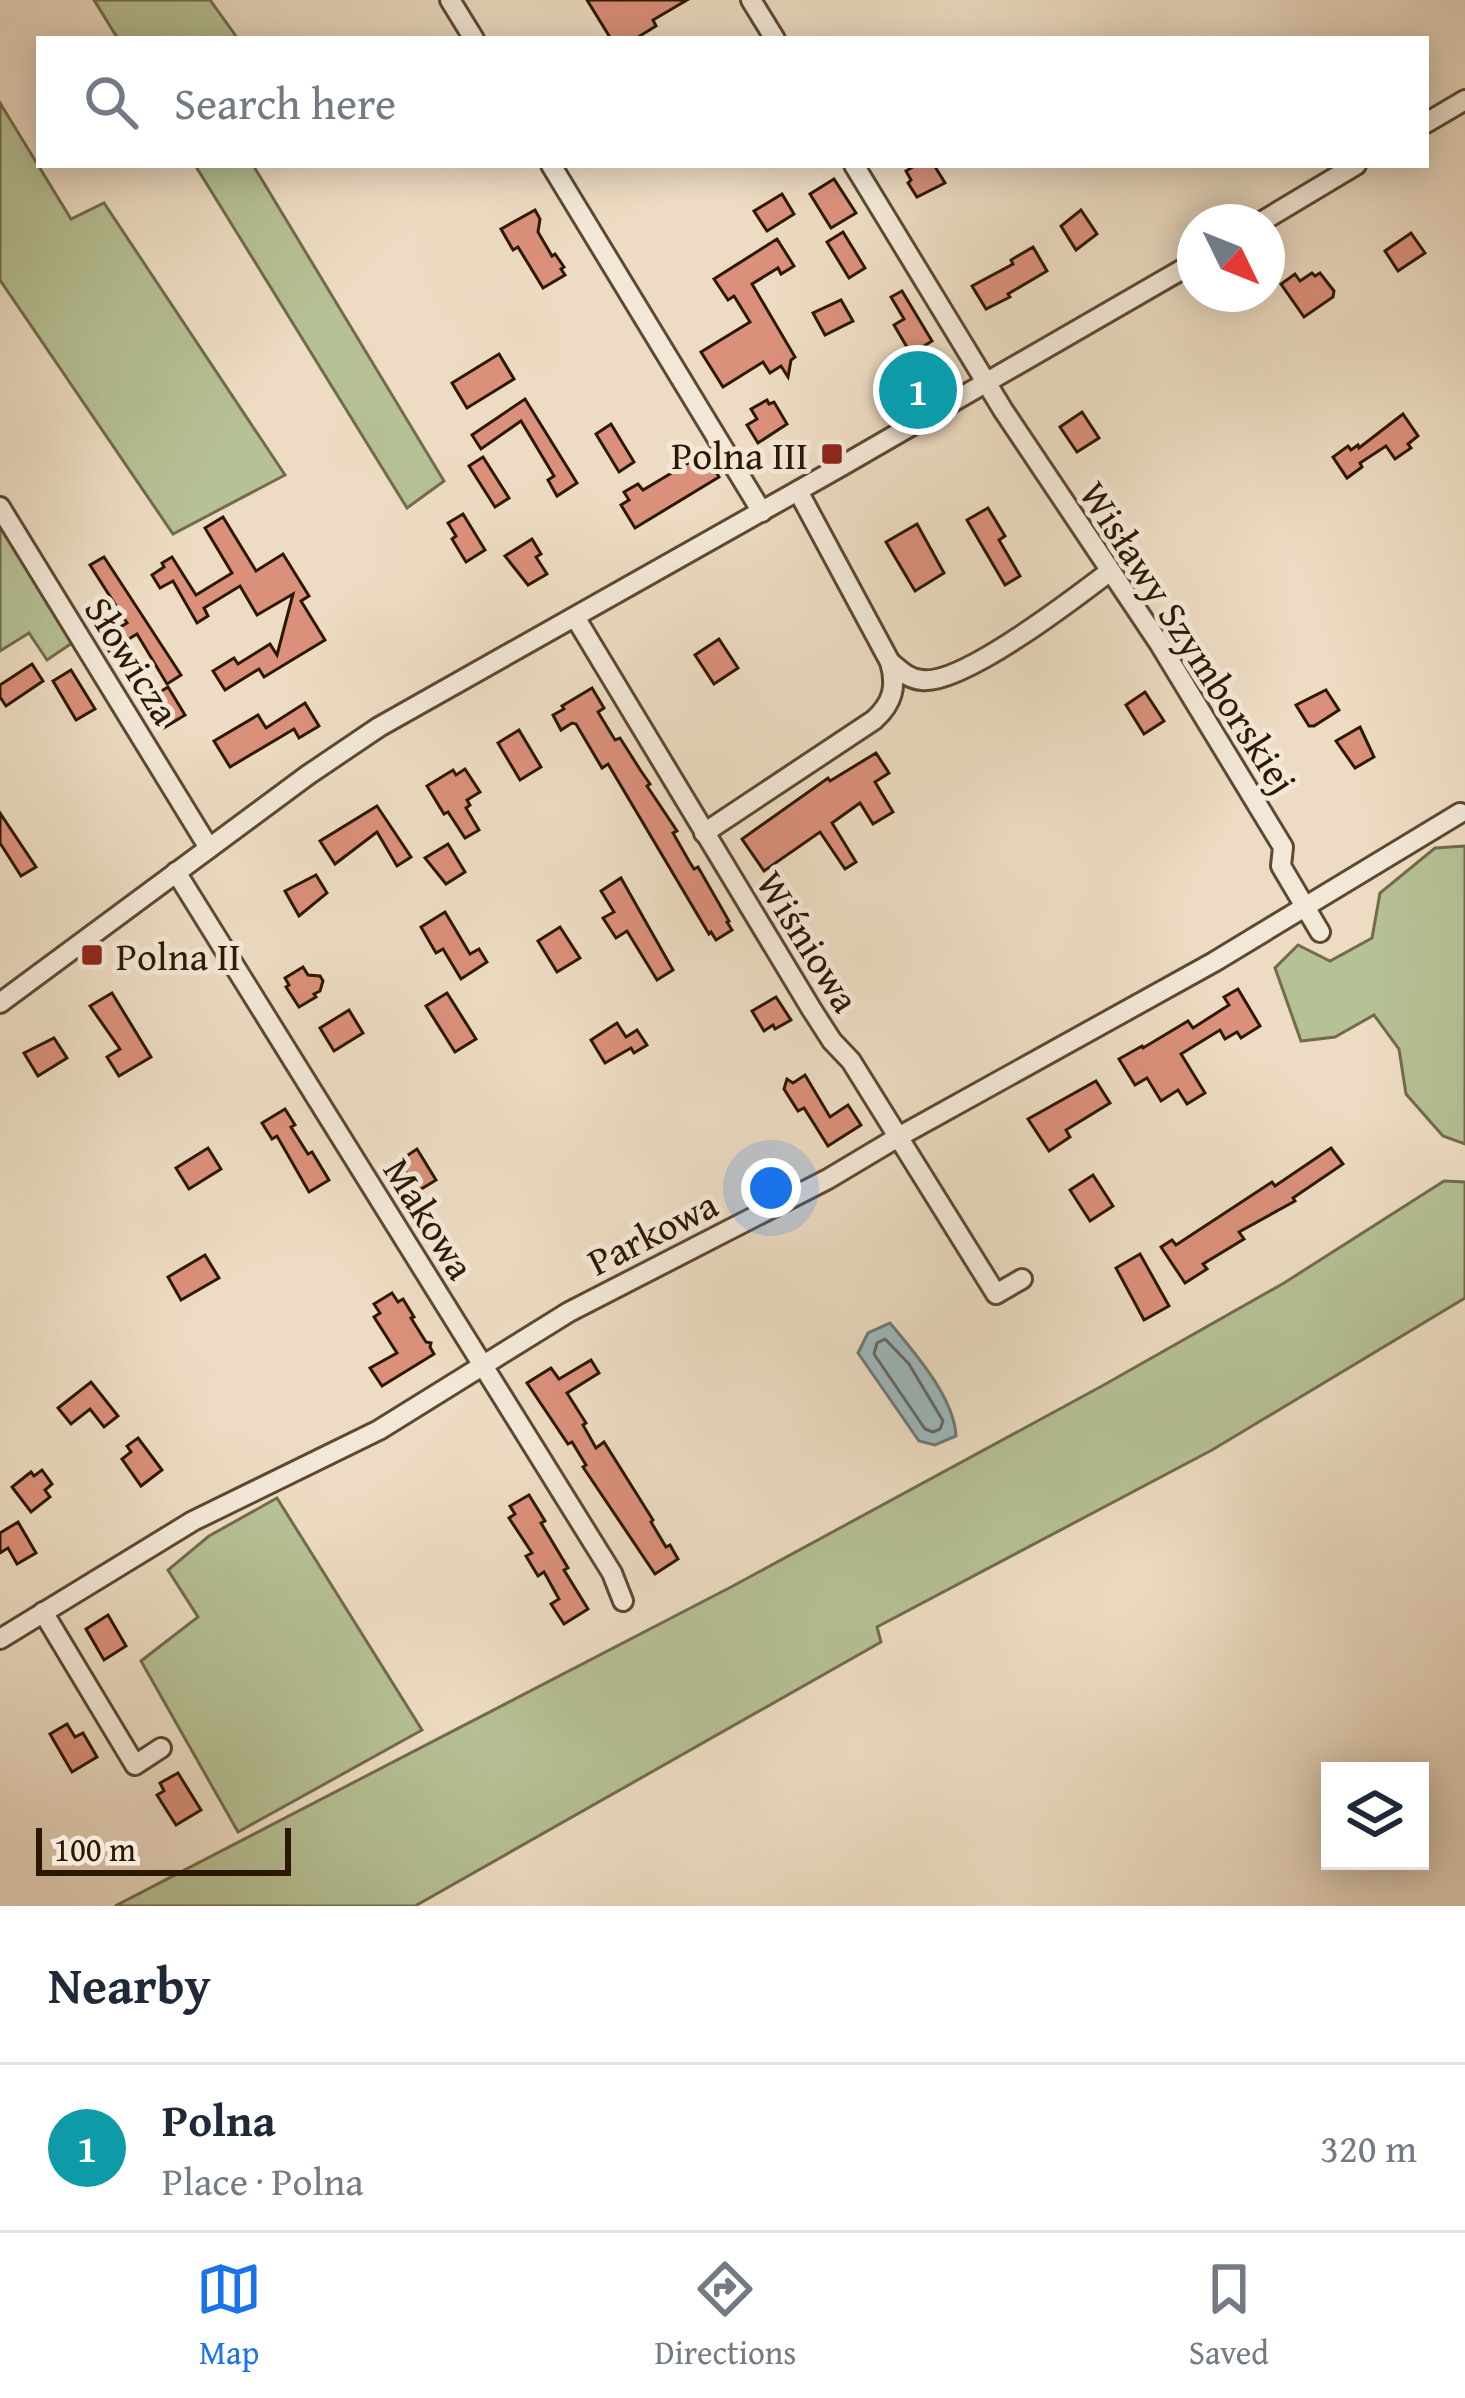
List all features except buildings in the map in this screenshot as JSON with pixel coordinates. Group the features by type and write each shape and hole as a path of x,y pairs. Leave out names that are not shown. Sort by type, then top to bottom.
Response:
{"street":[{"path":"450,0 472,36"},
{"path":"751,0 773,36"},
{"path":"1429,121 1465,100"},
{"path":"553,168 762,512"},
{"name":"Wisławy Szymborskiej","path":"856,168 1283,847 1281,866 1319,932"},
{"path":"1285,208 1351,168"},
{"path":"0,1003 368,734 1177,272"},
{"path":"704,833 880,716 894,692 890,662 798,491"},
{"name":"Słowicza","path":"0,507 209,848"},
{"path":"890,662 918,680 945,676 1025,634 1109,572"},
{"name":"Wiśniowa","path":"575,617 825,1031 851,1061 996,1294 1022,1279"},
{"name":"Parkowa","path":"0,1640 193,1521 379,1430 603,1293 828,1179 1214,962 1460,813"},
{"name":"Makowa","path":"176,872 612,1573 622,1600"},
{"path":"44,1612 136,1765 161,1748"}],"green space":[{"path":"94,0 210,0 236,36 116,36"},
{"path":"0,103 71,219 104,203 285,475 173,534 0,280"},
{"path":"197,168 255,168 444,481 407,508"},
{"path":"0,525 75,641 47,660 29,633 0,651"},
{"path":"1465,846 1465,1144 1443,1136 1406,1094 1399,1049 1374,1015 1335,1037 1301,1041 1275,968 1298,945 1330,961 1372,938 1380,893 1435,848"},
{"path":"1444,1181 1465,1182 1465,1298 1212,1450 877,1627 881,1642 415,1906 115,1906 731,1587 1102,1386 1284,1283"},
{"path":"277,1498 422,1730 238,1832 141,1661 198,1617 168,1570 209,1536"}],"water":[{"path":"890,1323 941,1391 956,1436 935,1445 919,1441 858,1353 868,1333"}],"place":[{"name":"Polna","path":"918,390"},
{"name":"Polna III","path":"832,454"},
{"name":"Polna II","path":"92,955"}]}
